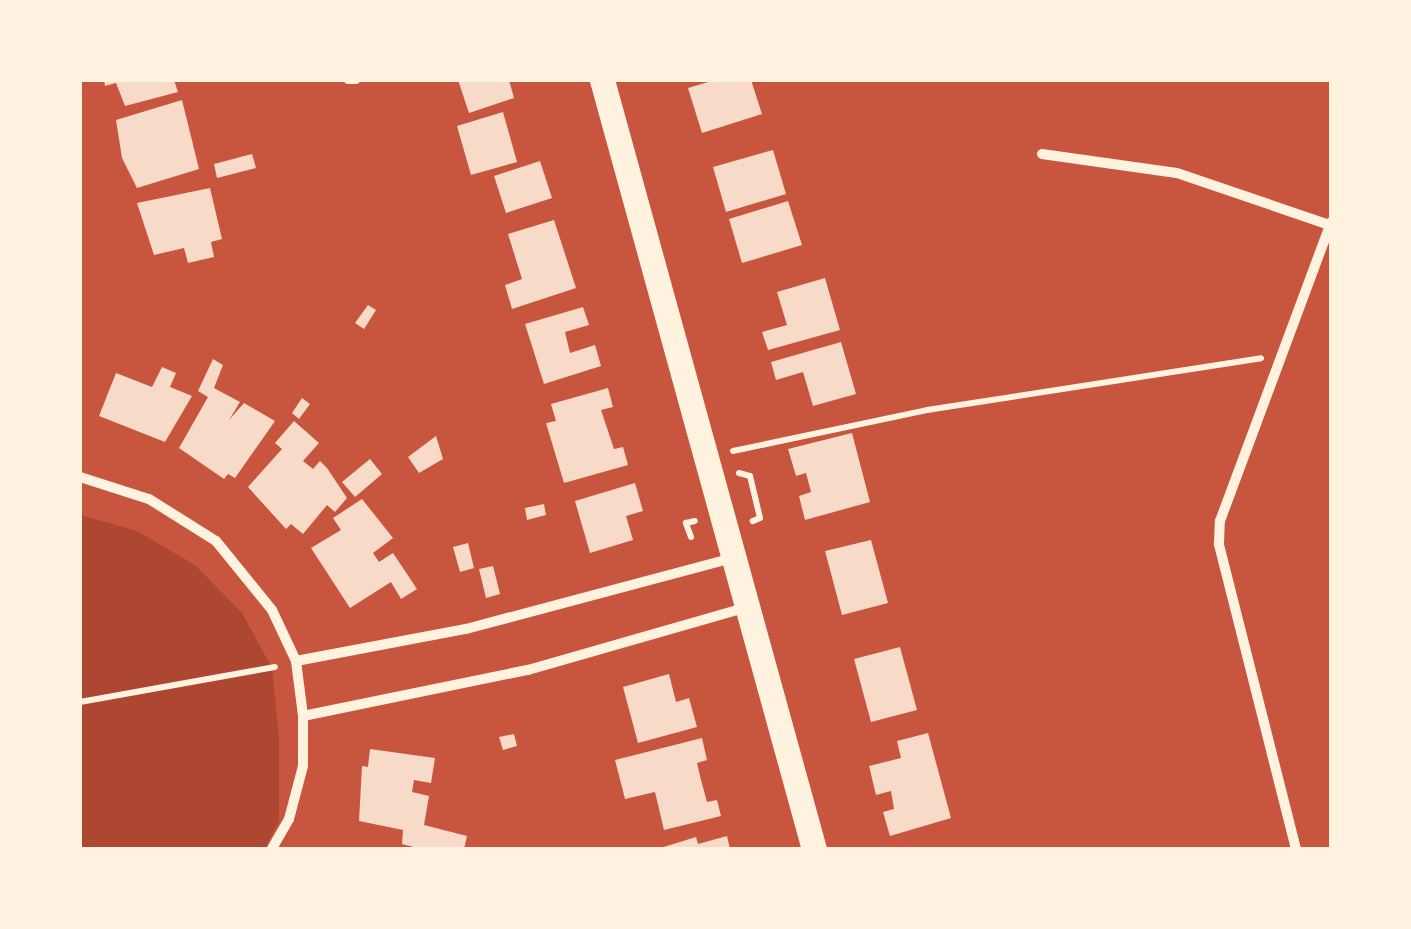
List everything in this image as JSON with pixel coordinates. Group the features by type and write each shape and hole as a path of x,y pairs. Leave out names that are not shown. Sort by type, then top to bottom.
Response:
{"main road":[{"path":"602,80 710,456 814,849"}],"street":[{"path":"1042,154 1177,174 1329,223 1220,521 1220,544 1296,849"},
{"path":"80,477 149,499 216,542 272,610 296,661 303,716 303,766 272,849"},
{"path":"296,661 466,629 736,557"},
{"path":"303,716 528,670 751,606"}],"lane":[{"path":"348,80 356,80"}],"path":[{"path":"710,456 926,410 1250,354 1277,362"},
{"path":"750,476 760,518 753,521"},
{"path":"80,702 296,661"}],"shaded area":[{"path":"80,515 137,531 195,565 242,613 272,668 279,738 279,821 265,849 80,849"}],"building":[{"path":"104,80 174,80 178,92 125,106 116,83 105,86"},
{"path":"458,80 509,80 514,98 469,113"},
{"path":"715,80 751,80 762,114 702,133 688,88"},
{"path":"182,100 199,169 137,188 122,158 116,120"},
{"path":"503,112 517,162 471,175 457,126"},
{"path":"773,150 786,194 726,212 713,167"},
{"path":"252,154 256,168 217,178 214,164"},
{"path":"540,161 552,198 506,213 494,176"},
{"path":"210,188 222,239 211,242 214,257 188,263 184,248 154,255 137,203"},
{"path":"788,201 802,245 742,263 729,219"},
{"path":"554,220 576,288 512,309 505,285 522,279 508,234"},
{"path":"825,278 840,330 768,350 762,332 787,325 777,292"},
{"path":"368,305 376,310 364,329 355,323"},
{"path":"583,307 589,325 565,332 570,353 595,345 601,366 544,384 525,324"},
{"path":"841,342 856,394 813,406 803,372 776,380 771,362"},
{"path":"213,359 223,365 214,388 240,402 229,420 244,403 275,421 235,478 228,474 224,479 179,448 208,397 198,391"},
{"path":"162,367 176,373 170,387 192,396 165,442 99,416 116,373 152,387"},
{"path":"608,388 613,407 601,410 614,449 623,447 628,465 564,483 546,423 556,421 551,404"},
{"path":"302,398 310,404 299,419 292,413"},
{"path":"294,421 319,443 303,461 313,469 320,461 347,498 335,512 327,505 303,534 291,524 286,529 248,487 282,449 275,443"},
{"path":"852,433 870,502 805,520 799,496 811,492 806,473 796,476 788,449"},
{"path":"436,436 443,459 419,473 408,457"},
{"path":"370,459 382,474 355,497 342,482"},
{"path":"635,483 643,511 626,516 633,540 590,553 575,501"},
{"path":"362,499 393,538 373,553 379,562 393,553 417,589 401,599 391,582 350,608 311,548 341,530 333,518"},
{"path":"544,504 546,515 527,520 525,508"},
{"path":"871,540 888,603 842,615 825,551"},
{"path":"468,543 474,568 460,572 453,547"},
{"path":"493,566 500,594 486,598 479,569"},
{"path":"900,647 917,710 871,722 854,659"},
{"path":"669,674 676,702 689,698 697,727 638,743 623,687"},
{"path":"928,733 951,818 890,836 883,812 894,809 891,791 876,795 869,766 901,758 897,741"},
{"path":"514,734 517,746 503,750 499,737"},
{"path":"702,738 707,760 697,763 701,780 707,802 717,800 721,816 664,830 655,792 625,799 615,760"},
{"path":"370,749 435,758 431,783 414,780 412,792 429,796 424,825 467,836 464,849 421,849 402,844 403,830 359,821 362,766 368,767"},
{"path":"727,836 730,849 657,849 696,837 698,844"}]}
